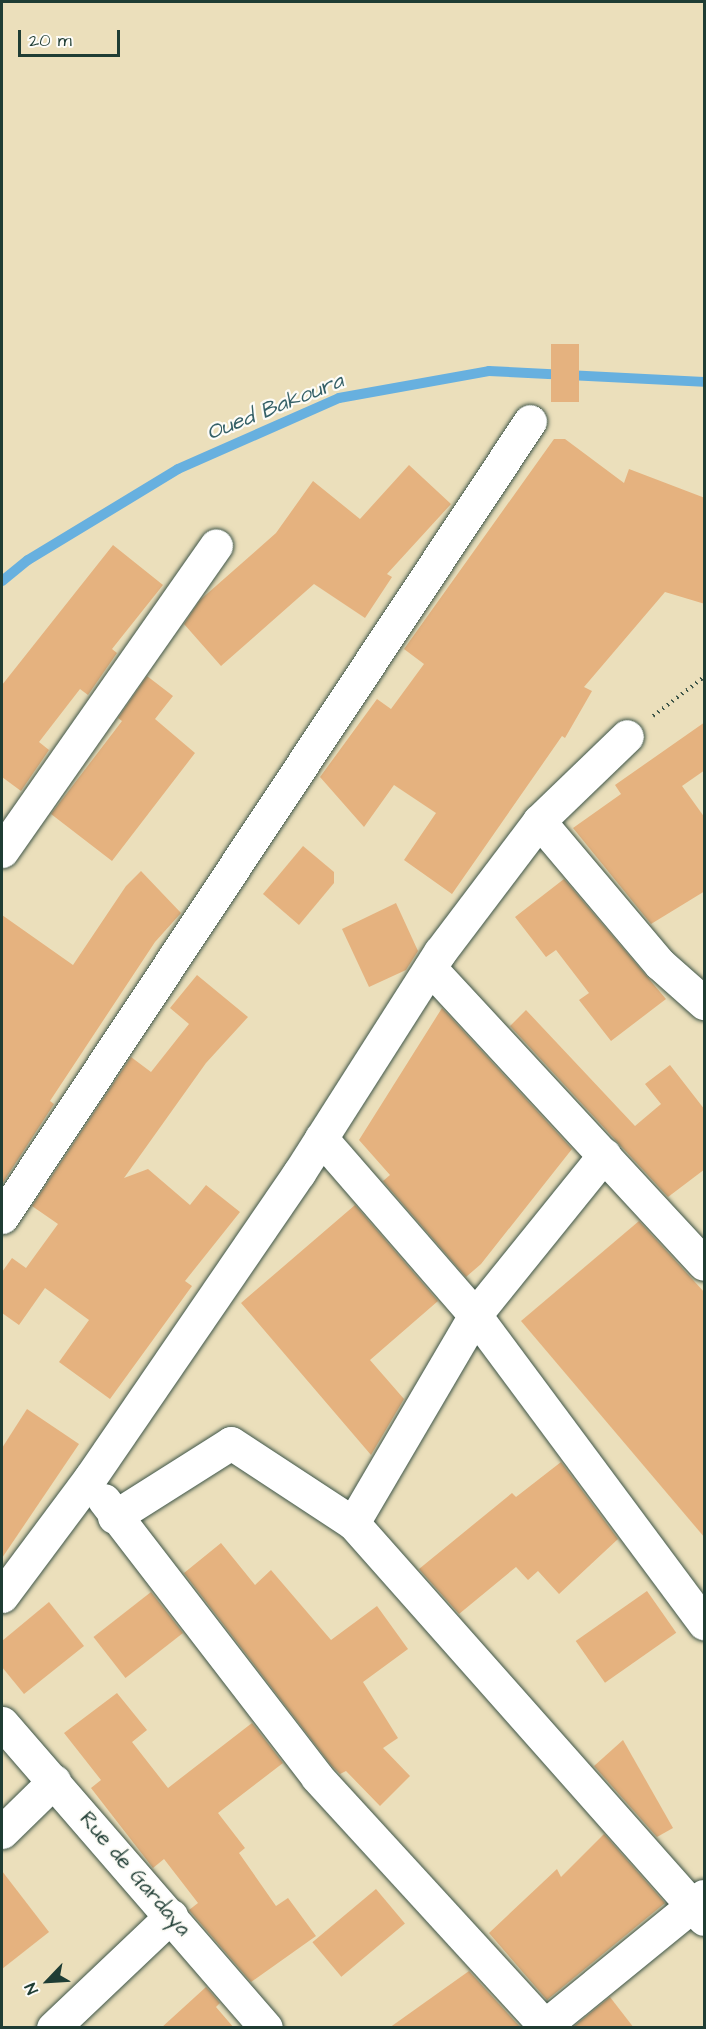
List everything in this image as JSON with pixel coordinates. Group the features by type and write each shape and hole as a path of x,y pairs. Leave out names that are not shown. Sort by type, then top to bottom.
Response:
{"street":[{"path":"2,1217 530,421"},
{"path":"2,851 216,545"},
{"path":"2,1596 90,1478 321,1138 430,968 539,821 627,736"},
{"path":"539,821 660,964 705,1003"},
{"path":"430,968 705,1264"},
{"path":"321,1138 475,1315 705,1623"},
{"path":"353,1523 475,1315 604,1155"},
{"path":"90,1478 114,1517 317,1777 545,2027 700,1907 353,1523 231,1443 114,1517"},
{"name":"Rue de Gardaya","path":"2,1723 266,2028"},
{"path":"2,1832 54,1781"},
{"path":"63,2025 171,1916"}],"path":[{"path":"627,736 705,677"}],"building":[{"path":"551,344 579,344 579,402 551,402"},
{"path":"554,439 565,439 624,483 629,469 705,498 705,604 665,592 584,687 592,691 565,738 562,736 452,894 404,860 436,813 394,785 364,827 320,777 377,699 391,709 424,664 404,649"},
{"path":"409,465 451,504 387,574 392,577 365,618 314,584 221,666 184,624 200,600 276,533 313,481 360,519"},
{"path":"113,545 163,585 112,649 117,653 88,695 80,689 39,742 49,750 21,791 2,777 2,685"},
{"path":"147,676 173,696 155,719 195,753 112,861 51,814 122,721 118,718"},
{"path":"705,722 705,770 682,786 705,818 705,891 651,924 573,828 621,794 615,785"},
{"path":"303,846 334,872 334,883 299,925 263,894"},
{"path":"141,871 181,913 155,942 50,1101 54,1104 2,1184 2,915 73,965 126,886"},
{"path":"564,879 666,999 611,1041 579,1000 589,993 556,950 546,957 515,917"},
{"path":"396,903 418,951 406,970 369,987 342,929"},
{"path":"197,975 248,1017 206,1063 124,1178 148,1169 190,1205 206,1185 240,1212 185,1281 192,1286 110,1399 59,1362 89,1320 45,1288 19,1325 2,1313 2,1272 12,1258 26,1268 58,1224 32,1206 131,1057 151,1072 189,1024 170,1008"},
{"path":"442,1008 572,1149 481,1264 466,1277 383,1181 390,1175 359,1140"},
{"path":"526,1010 635,1126 661,1104 645,1084 670,1065 705,1110 705,1169 668,1197 510,1026"},
{"path":"355,1205 438,1301 370,1360 404,1399 371,1455 241,1303"},
{"path":"639,1221 705,1293 705,1538 521,1321"},
{"path":"27,1409 79,1444 2,1558 2,1448"},
{"path":"561,1462 618,1539 559,1594 538,1571 528,1580 516,1567 459,1614 419,1569 512,1493 516,1497"},
{"path":"221,1543 255,1585 271,1570 331,1640 377,1606 408,1649 363,1682 398,1738 383,1748 410,1776 380,1806 346,1771 340,1774 331,1765 184,1573"},
{"path":"647,1591 676,1633 605,1683 576,1641"},
{"path":"151,1592 183,1633 125,1678 93,1637"},
{"path":"49,1602 84,1646 24,1694 2,1667 2,1641"},
{"path":"117,1693 147,1730 132,1742 168,1788 252,1723 283,1763 218,1813 245,1848 239,1853 276,1906 288,1898 316,1936 251,1982 189,1910 198,1903 164,1859 153,1868 91,1788 101,1780 64,1733"},
{"path":"623,1740 673,1828 657,1837 594,1766"},
{"path":"604,1834 665,1903 547,2000 489,1933 557,1869 561,1877"},
{"path":"2,1871 49,1932 2,1969"},
{"path":"376,1889 405,1923 341,1977 312,1942"},
{"path":"469,1971 521,2028 389,2028"},
{"path":"206,1987 220,2003 216,2007 234,2028 161,2028"},
{"path":"610,1997 634,2028 572,2028"}],"waterway":[{"name":"Oued Bakoura","path":"2,581 28,560 178,469 339,398 489,371 704,382"}]}
